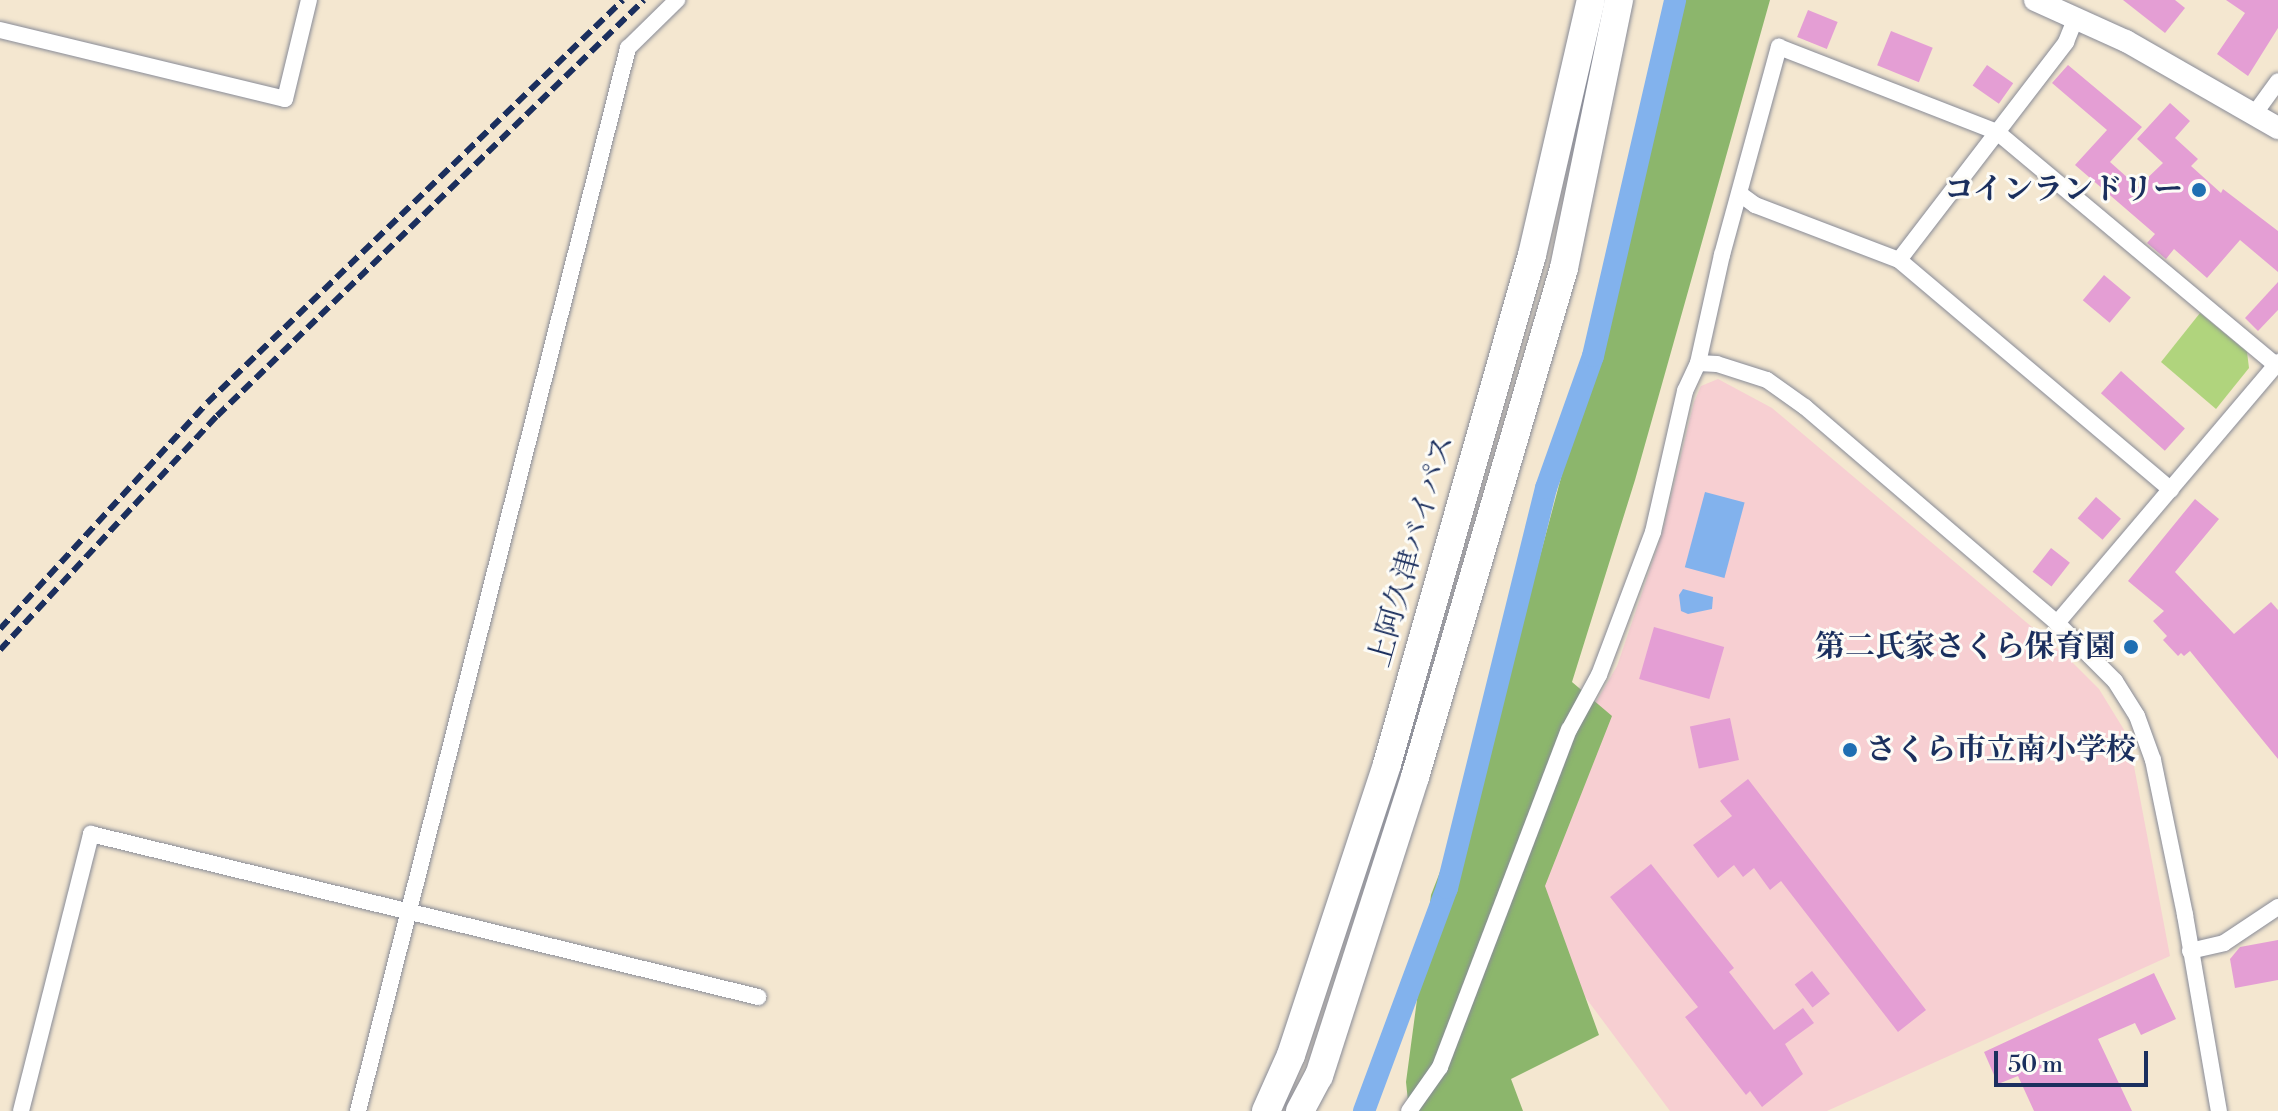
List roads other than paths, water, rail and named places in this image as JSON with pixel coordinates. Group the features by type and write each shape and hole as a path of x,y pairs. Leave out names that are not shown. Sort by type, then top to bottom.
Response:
{"highway":[{"name":"上阿久津バイパス","path":"1266,1111 1291,1055 1387,764 1532,255 1591,0"},
{"path":"1300,1111 1319,1076 1415,777 1564,268 1619,0"}],"street":[{"path":"0,30 285,99 309,0"},
{"path":"358,1111 628,48 677,0"},
{"path":"2035,0 2076,17 2278,128"},
{"path":"1899,260 2066,42 2076,17"},
{"path":"1409,1111 1440,1067 1569,730 1599,675 1653,532 1685,391 1698,363 1722,255 1779,47 1997,132 2277,364 2057,623"},
{"path":"2255,113 2278,81"},
{"path":"1740,194 1755,205 1899,260 2171,490"},
{"path":"1698,363 1717,364 1767,380 1805,407 2057,623 2115,681 2137,716 2153,760 2219,1111"},
{"path":"21,1111 91,834 410,909 758,997"},
{"path":"2190,951 2224,943 2278,907"}],"water":[{"path":"1705,492 1745,503 1724,578 1685,567"},
{"path":"1683,589 1713,597 1712,609 1688,614 1681,611 1679,595"}],"waterway":[{"path":"1364,1111 1447,888 1546,488 1593,356 1675,0"}],"railway":[{"path":"0,629 207,403 623,0"},
{"path":"0,650 217,416 644,0"}],"place":[{"name":"コインランドリー","path":"2199,190"},
{"name":"第二氏家さくら保育園","path":"2131,647"},
{"name":"さくら市立南小学校","path":"1850,750"}]}
